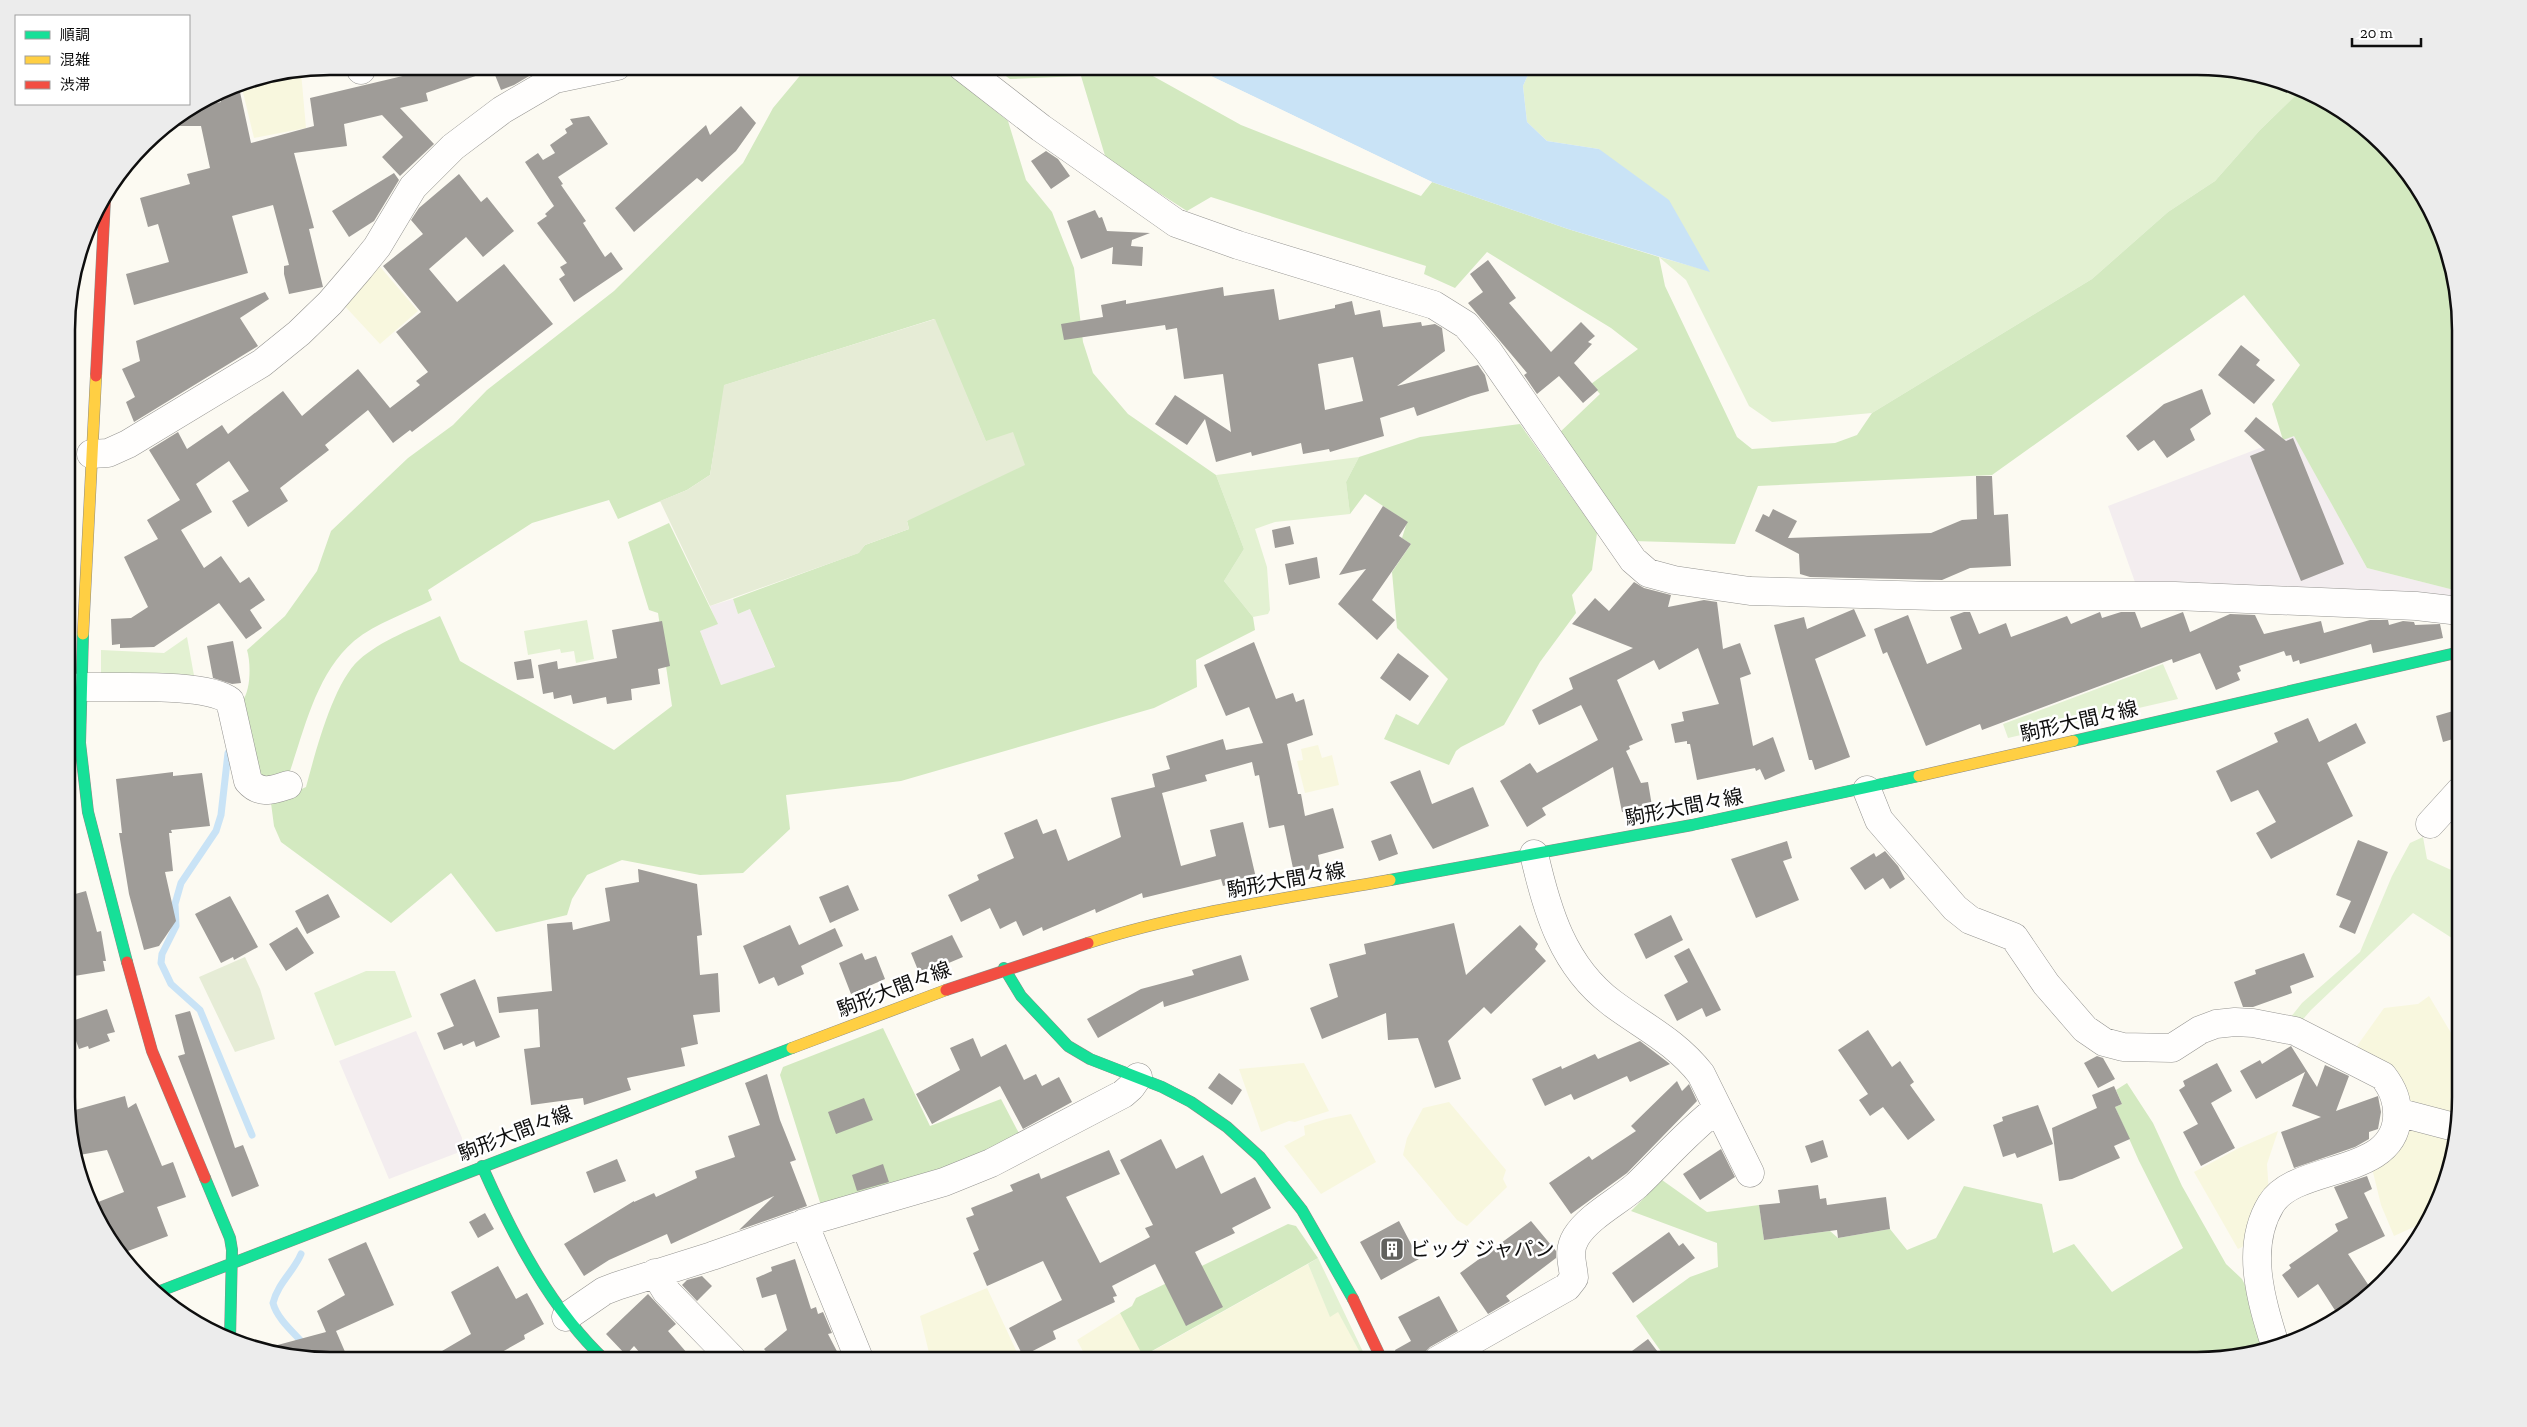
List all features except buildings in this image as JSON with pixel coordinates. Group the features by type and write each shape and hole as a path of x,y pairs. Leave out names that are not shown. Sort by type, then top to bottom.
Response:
{"main road":[{"path":"104,211 91,454 76,609 81,687 80,743 84,790 114,916 152,1050 230,1238 234,1261 229,1295 230,1332"},
{"name":"駒形大間々線","path":"163,1289 1004,968 1115,934 1189,917 1692,825 1867,790 2452,654"},
{"path":"1004,968 1009,981 1021,997 1058,1039 1094,1061 1163,1088 1209,1115 1234,1132 1271,1167 1294,1194 1328,1251 1378,1352"},
{"path":"482,1166 490,1184 566,1317 596,1352"}],"street":[{"path":"91,454 108,453 128,444 273,356 314,319 360,268 376,247 413,187 453,147 495,115 555,79 574,75"},
{"path":"973,75 1041,128 1176,223 1238,245 1416,298 1456,317 1478,337 1633,560 1648,573 1674,580 1750,591 1934,596 2175,596 2416,606 2452,610"},
{"path":"81,687 171,688 224,696 230,701 248,781 253,787 262,791 288,785"},
{"path":"1867,790 1879,820 1955,908 1970,920 2014,937 2046,984 2085,1029 2097,1038 2113,1046 2172,1048 2216,1024 2236,1022 2277,1027 2295,1031 2383,1076 2392,1089 2397,1112 2396,1126 2392,1136 2375,1152 2357,1163 2294,1186 2272,1203 2261,1228 2257,1265 2263,1301 2274,1340"},
{"path":"2430,824 2452,800"},
{"path":"1534,854 1550,911 1570,959 1578,972 1612,1003 1658,1032 1682,1052 1701,1074 1750,1173"},
{"path":"566,1317 604,1291 804,1223 944,1182 991,1163 1123,1094 1138,1077"},
{"path":"1452,1352 1567,1287 1574,1278 1570,1256 1572,1248 1582,1229 1636,1186 1693,1127 1718,1108"},
{"path":"2397,1112 2450,1126"},
{"path":"804,1223 856,1352"},
{"path":"656,1273 666,1291 725,1352"}],"shaded area":[{"path":"2294,435 2367,568 2452,589 2452,598 2136,585 2108,506"},
{"path":"733,599 738,614 750,609 775,668 721,685 700,631 717,624 710,606"},
{"path":"416,1031 462,1138 462,1151 389,1179 339,1061"}],"green space":[{"path":"800,75 951,75 1008,121 1026,180 1052,212 1074,268 1083,342 1093,373 1128,414 1216,475 1244,549 1224,581 1253,617 1255,630 1196,660 1197,687 1154,708 901,781 786,795 790,829 743,873 700,875 622,860 587,875 572,899 567,915 496,932 451,873 391,923 281,842 274,826 271,803 306,787 333,702 341,685 359,660 398,635 440,616 460,661 614,750 672,706 658,613 649,610 628,542 669,523 718,624 700,631 721,685 775,667 750,609 738,614 733,599 858,553 865,545 909,529 907,521 986,442 934,319 725,385 710,475 687,490 618,519 609,500 532,523 428,590 432,600 382,624 354,641 341,654 321,685 289,774 264,780 252,770 242,701 247,691 249,677 247,650 285,616 317,571 331,531 408,458 453,425 487,390 614,291 743,163 773,108"},
{"path":"1004,75 1151,75 1241,125 1421,196 1432,182 1568,229 1659,257 1665,286 1737,437 1752,449 1835,443 1857,435 1872,413 2092,279 2168,212 2215,181 2260,130 2296,95 2324,109 2352,128 2389,162 2409,189 2426,217 2438,248 2450,297 2452,330 2452,589 2367,568 2294,436 2283,440 2272,404 2300,365 2244,295 1992,475 1758,486 1735,544 1633,541 1558,434 1600,394 1591,384 1638,349 1611,328 1487,252 1455,288 1424,274 1426,266 1211,197 1187,211 1106,159 1081,76 1010,79"},
{"path":"1528,75 2197,75 2246,80 2296,95 2260,130 2215,181 2168,212 2092,279 1872,413 1772,422 1749,406 1686,280 1659,257 1709,271 1599,149 1547,141 1527,122 1523,86"},
{"path":"301,77 306,128 254,138 243,91 264,84"},
{"path":"376,262 418,311 380,344 341,302"},
{"path":"935,319 986,441 1013,432 1025,465 907,521 909,529 865,545 859,553 710,606 660,501 687,490 710,475 724,385"},
{"path":"1520,424 1597,533 1592,570 1572,595 1576,613 1540,662 1504,725 1461,747 1456,751 1449,765 1384,739 1396,714 1418,725 1448,679 1397,628 1392,572 1411,544 1402,538 1407,522 1365,494 1350,514 1346,482 1359,457 1420,437"},
{"path":"1359,457 1346,482 1350,514 1275,522 1255,529 1267,567 1270,610 1268,614 1253,617 1224,581 1244,549 1216,475"},
{"path":"587,620 594,659 576,663 574,651 561,653 560,649 528,655 524,631"},
{"path":"187,637 195,681 101,677 101,650 164,653"},
{"path":"2163,664 2178,699 2008,738 2003,724"},
{"path":"1318,745 1322,758 1332,755 1339,785 1305,793 1297,761 1303,760 1301,749"},
{"path":"2423,837 2427,859 2452,870 2452,938 2413,913 2311,1010 2298,1025 2290,1018 2302,1003 2360,952 2392,876 2410,843"},
{"path":"245,957 260,989 275,1039 235,1052 199,977"},
{"path":"366,971 395,971 412,1017 335,1046 314,993"},
{"path":"2429,996 2452,1035 2451,1116 2411,1102 2358,1050 2357,1046 2384,1008 2418,1004"},
{"path":"883,1028 930,1126 1001,1099 1022,1139 987,1156 823,1212 780,1075 783,1067"},
{"path":"1304,1063 1329,1111 1295,1122 1289,1121 1261,1132 1239,1069"},
{"path":"2127,1083 2153,1123 2182,1186 2226,1264 2242,1279 2249,1293 2265,1342 2230,1350 2197,1352 1661,1352 1636,1316 1690,1277 1718,1267 1717,1243 1631,1211 1662,1180 1707,1212 1759,1205 1764,1240 1830,1231 1838,1238 1890,1229 1907,1250 1936,1238 1964,1186 2042,1204 2053,1253 2074,1244 2112,1292 2183,1248 2139,1161 2115,1107 2122,1104 2116,1090"},
{"path":"1449,1102 1506,1170 1503,1179 1507,1187 1467,1226 1457,1220 1403,1155 1407,1138 1423,1108"},
{"path":"1351,1114 1376,1162 1321,1194 1284,1146 1305,1135 1304,1126"},
{"path":"2406,1128 2449,1137 2443,1163 2426,1210 2417,1225 2394,1236 2381,1205 2371,1164"},
{"path":"2278,1131 2267,1164 2269,1194 2250,1243 2238,1249 2194,1172 2239,1148"},
{"path":"1288,1224 1296,1226 1318,1258 1150,1352 1141,1352 1120,1313 1132,1306 1136,1298"},
{"path":"1318,1258 1363,1352 1360,1352 1338,1312 1330,1317 1308,1264"},
{"path":"1308,1264 1330,1316 1338,1311 1360,1352 1151,1352"},
{"path":"987,1288 1017,1352 929,1352 920,1316"},
{"path":"1120,1313 1142,1352 1083,1352 1077,1340"}],"water":[{"path":"1209,75 1528,75 1523,86 1527,122 1547,141 1599,149 1669,200 1710,272 1568,229 1432,182"}],"pier":[{"path":"1206,75 1432,182 1430,184"}],"waterway":[{"path":"231,748 228,753 221,815 216,831 181,883 175,904 176,926 162,954 161,963 171,984 200,1010 252,1135"},
{"path":"301,1254 278,1289 273,1303 280,1318 310,1351"}],"traffic: fast":[{"path":"83,634 80,743 88,812 127,962"},
{"path":"2073,741 2452,654"},
{"path":"1390,880 1692,825 1919,776"},
{"path":"1004,968 1021,996 1068,1046 1090,1059 1162,1087 1191,1102 1227,1127 1260,1157 1302,1210 1353,1299"},
{"path":"163,1290 792,1048"},
{"path":"482,1166 506,1218 535,1270 568,1319 597,1352"},
{"path":"205,1178 230,1238 232,1250 230,1332"}],"traffic: slow":[{"path":"83,634 96,376"},
{"path":"1919,776 2073,741"},
{"path":"1088,943 1200,914 1390,880"},
{"path":"792,1048 946,990"}],"traffic: jam":[{"path":"96,376 104,211"},
{"path":"946,990 1088,943"},
{"path":"127,962 152,1051 205,1178"},
{"path":"1353,1299 1378,1352"}],"place":[{"name":"ビッグ ジャパン","path":"1392,1249"}]}
